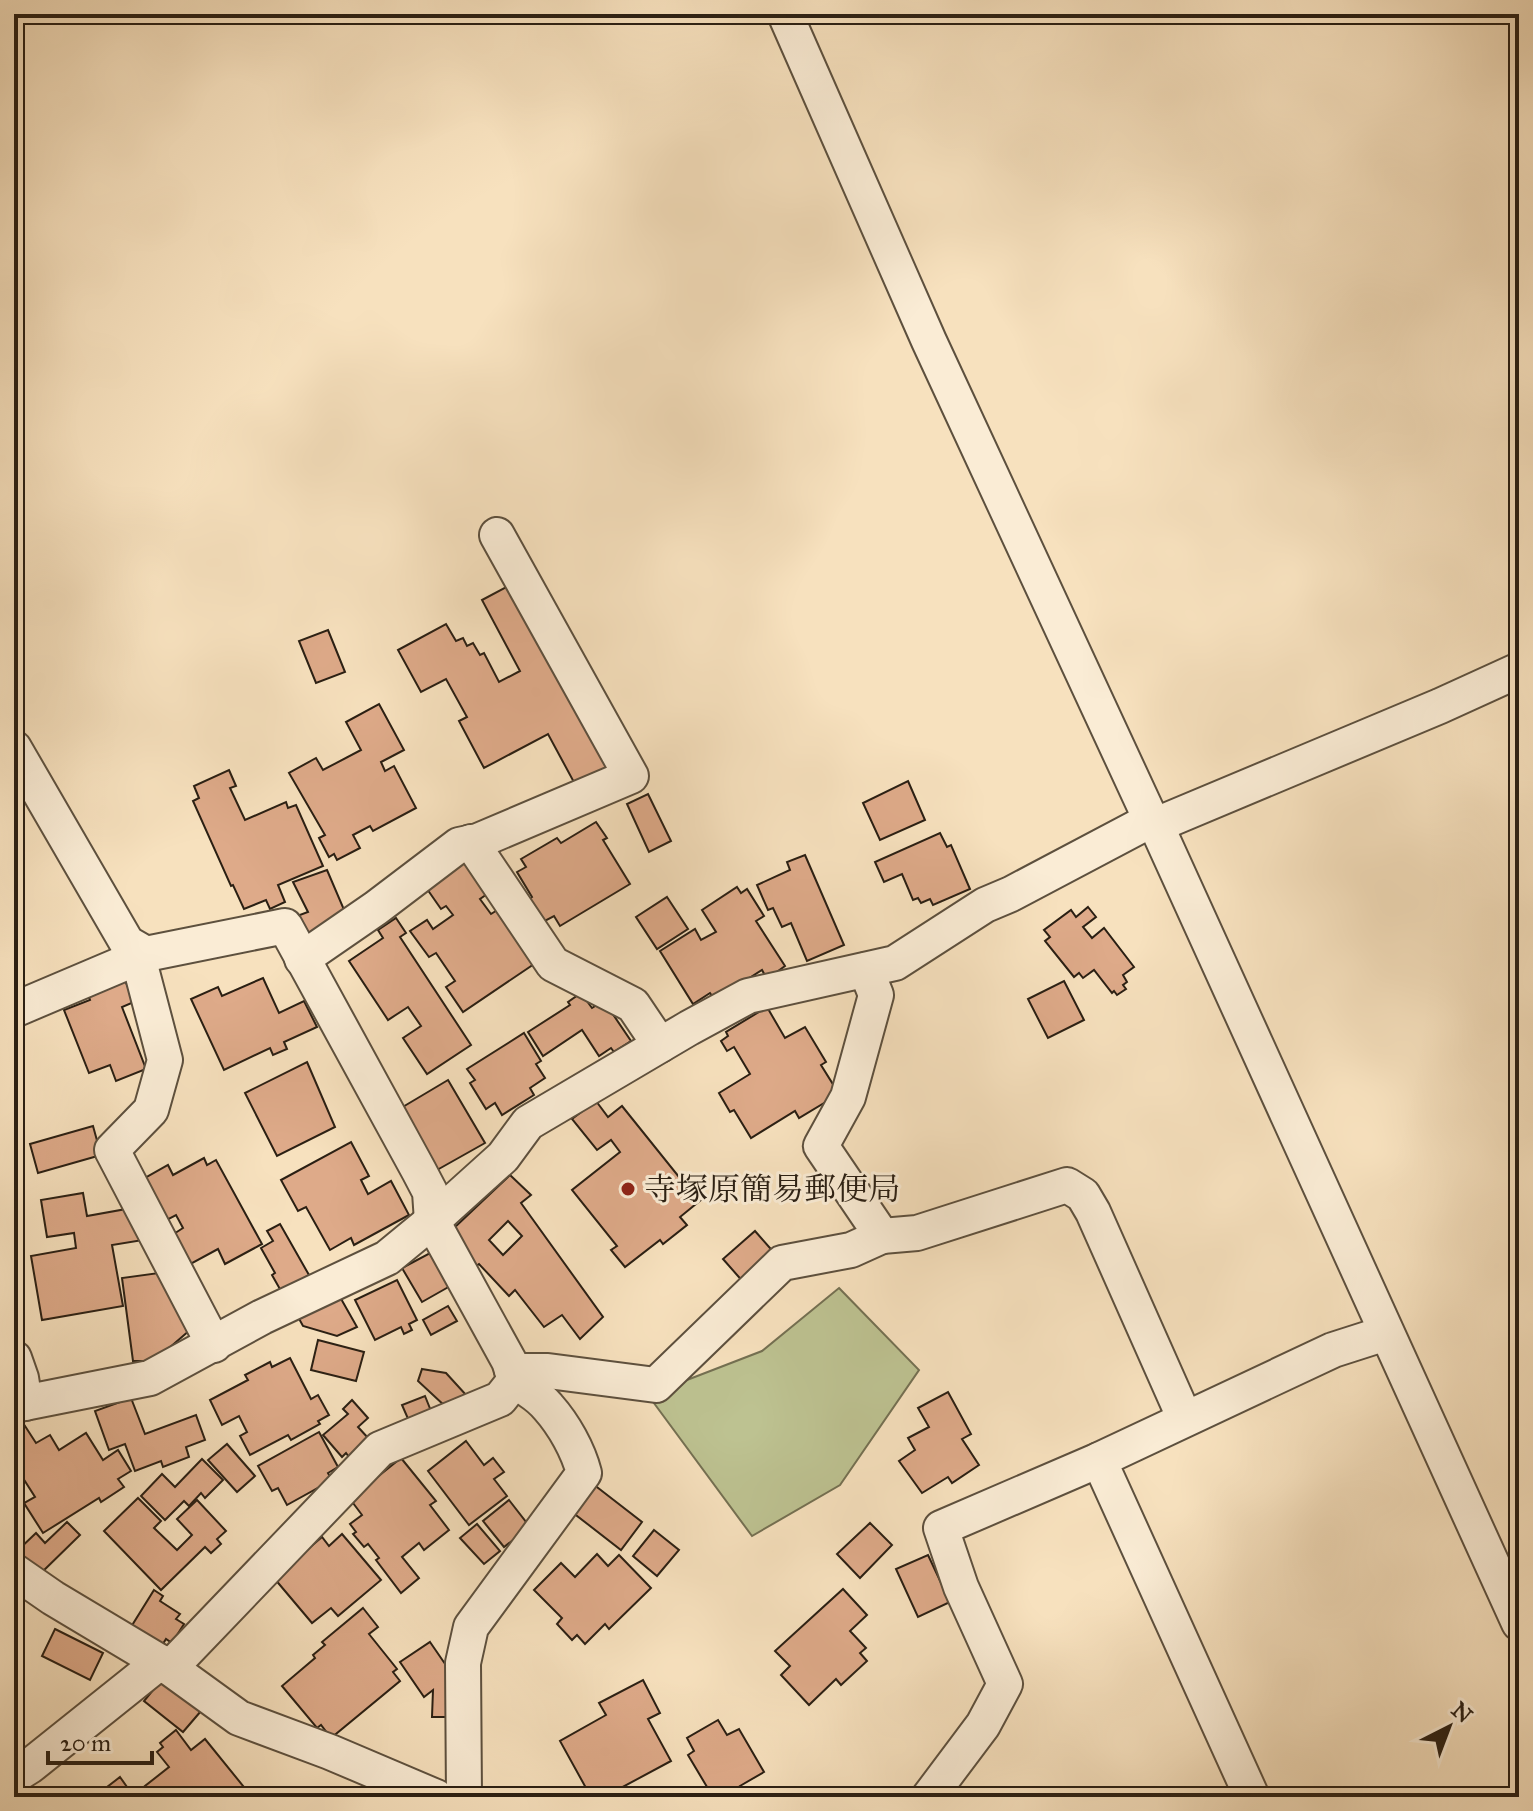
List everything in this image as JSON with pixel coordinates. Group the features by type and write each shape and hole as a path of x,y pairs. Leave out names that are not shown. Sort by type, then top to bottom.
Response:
{"street":[{"path":"785,14 929,341 1154,823 1519,1623"},
{"path":"302,959 459,845 631,776 497,535"},
{"path":"14,1358 21,1378 19,1404 150,1378 262,1317 387,1258 503,1157 528,1123 748,996 895,963 985,905 1154,823 1519,670"},
{"path":"14,748 127,943 142,955 165,1060 151,1110 112,1150 214,1345"},
{"path":"471,842 553,964 633,1005 660,1045"},
{"path":"14,1010 142,955 285,926 430,1192 432,1221 509,1361 513,1376 547,1406 579,1454 584,1473 471,1627 463,1663 464,1797"},
{"path":"866,970 876,995 848,1097 821,1146 882,1236"},
{"path":"513,1376 548,1371 656,1385 782,1263 851,1250 882,1236 917,1233 1067,1185 1083,1195 1093,1212 1185,1419"},
{"path":"929,1797 983,1725 1005,1684 961,1587 941,1528 1099,1460 1333,1350 1386,1333"},
{"path":"14,1776 165,1665 380,1449 500,1399 513,1376"},
{"path":"1099,1460 1252,1797"},
{"path":"14,1571 165,1665 239,1718 436,1797"}],"green space":[{"path":"839,1288 919,1370 840,1485 752,1536 648,1395 762,1351"}],"building":[{"path":"512,584 610,769 576,786 548,734 484,768 459,721 467,717 446,679 421,692 398,650 446,624 456,641 463,638 467,646 473,643 480,655 484,653 499,682 520,671 482,600"},
{"path":"328,630 345,672 316,683 299,641"},
{"path":"379,704 404,750 381,762 385,771 394,766 416,808 373,831 370,826 353,835 360,848 337,860 334,854 329,857 319,838 325,835 289,773 316,758 323,770 361,750 346,722"},
{"path":"229,770 236,786 230,788 245,820 286,802 288,808 296,805 323,866 278,885 285,902 270,909 266,900 244,909 193,801 199,798 194,786"},
{"path":"908,781 925,820 880,840 863,803"},
{"path":"648,794 671,841 649,852 627,804"},
{"path":"596,822 607,838 603,840 630,884 560,926 554,916 539,924 525,902 532,897 517,872 526,867 521,859 557,838 561,843"},
{"path":"940,833 947,847 951,845 970,889 933,905 930,899 921,903 918,898 913,900 902,874 884,882 875,862"},
{"path":"805,855 844,945 807,961 791,923 782,927 773,908 768,910 757,885 790,870 787,862"},
{"path":"472,859 493,890 480,899 491,914 499,909 540,960 463,1012 446,987 455,981 436,953 429,957 410,931 427,920 433,929 453,915 446,906 441,909 425,886 462,860 465,864"},
{"path":"327,870 348,919 323,935 307,933 297,916 308,912 293,882"},
{"path":"737,887 741,893 747,889 764,916 756,921 785,966 767,979 762,970 715,1000 710,993 693,1004 660,951 695,929 701,940 716,932 702,910"},
{"path":"667,897 688,929 657,949 636,917"},
{"path":"1088,907 1096,917 1083,927 1092,938 1104,928 1134,967 1123,975 1127,982 1123,985 1126,989 1117,995 1094,970 1083,978 1079,973 1074,977 1045,941 1050,937 1044,930 1071,910 1076,917"},
{"path":"396,918 406,933 400,937 471,1045 427,1074 403,1038 421,1026 408,1007 388,1020 349,961 383,938 378,930"},
{"path":"123,975 134,1002 122,1007 146,1069 116,1081 110,1065 89,1073 64,1010 90,1000 86,989"},
{"path":"263,978 279,1013 304,1001 317,1027 284,1042 287,1049 273,1055 270,1048 224,1070 191,999 218,987 222,996"},
{"path":"1064,981 1084,1020 1048,1038 1028,999"},
{"path":"581,993 592,1008 600,1003 608,1007 631,1041 614,1052 611,1048 599,1056 582,1030 543,1056 528,1032 570,1005 568,1002"},
{"path":"767,1007 785,1038 805,1027 826,1062 821,1065 839,1094 799,1118 795,1111 751,1138 719,1093 750,1074 734,1047 727,1051 721,1041 728,1036 726,1032"},
{"path":"524,1033 541,1061 536,1064 545,1078 530,1088 534,1095 502,1115 495,1103 486,1109 470,1083 475,1080 467,1069"},
{"path":"307,1062 335,1127 277,1156 245,1093"},
{"path":"448,1080 485,1143 437,1170 401,1108"},
{"path":"596,1101 608,1117 622,1106 687,1187 690,1184 702,1199 680,1217 687,1225 663,1244 660,1240 625,1267 611,1250 617,1246 572,1190 620,1152 611,1140 597,1150 572,1119"},
{"path":"93,1126 101,1155 38,1173 30,1144"},
{"path":"351,1142 369,1176 361,1180 368,1194 391,1181 409,1215 354,1245 351,1238 330,1250 306,1207 298,1211 281,1180"},
{"path":"204,1158 207,1165 216,1160 262,1244 225,1264 218,1249 185,1267 169,1237 183,1228 176,1215 161,1223 138,1182 168,1165 173,1175"},
{"path":"510,1175 531,1195 521,1203 603,1317 580,1339 562,1315 544,1327 515,1290 509,1296 479,1264 471,1270 454,1228","holes":["508,1221 522,1236 503,1255 489,1240"]},
{"path":"83,1193 87,1216 132,1208 143,1240 112,1245 123,1306 42,1320 31,1256 76,1248 74,1233 47,1237 41,1200"},
{"path":"280,1224 309,1275 281,1291 261,1248 273,1241 267,1231"},
{"path":"755,1231 777,1256 745,1284 723,1259"},
{"path":"432,1252 452,1285 422,1302 402,1268"},
{"path":"166,1272 190,1330 154,1361 133,1361 122,1278"},
{"path":"397,1280 417,1320 409,1324 412,1330 404,1334 401,1327 375,1340 355,1300"},
{"path":"340,1297 357,1327 337,1336 303,1326 297,1315"},
{"path":"448,1306 457,1321 431,1335 423,1320"},
{"path":"318,1340 364,1352 356,1381 311,1370"},
{"path":"290,1358 311,1399 318,1395 329,1415 318,1421 320,1424 291,1440 288,1435 250,1455 240,1436 247,1432 239,1416 222,1425 210,1400 248,1380 245,1375 270,1362 272,1367"},
{"path":"422,1369 446,1373 467,1396 446,1407 418,1381"},
{"path":"948,1392 971,1434 962,1439 979,1465 952,1483 948,1477 922,1493 899,1461 915,1450 908,1438 929,1427 918,1408"},
{"path":"425,1396 431,1411 409,1421 402,1405"},
{"path":"131,1398 145,1434 196,1415 205,1440 186,1447 189,1457 163,1467 161,1461 135,1471 125,1444 109,1450 95,1411"},
{"path":"352,1400 368,1418 358,1427 369,1439 349,1457 346,1453 342,1457 323,1435 348,1414 343,1409"},
{"path":"25,1426 36,1443 50,1435 59,1450 86,1433 103,1460 118,1450 131,1471 118,1479 124,1487 101,1502 99,1498 43,1533 24,1503 35,1497 14,1464 14,1433"},
{"path":"319,1432 338,1467 328,1473 332,1480 287,1505 278,1488 272,1491 258,1466"},
{"path":"466,1441 484,1465 493,1458 504,1472 494,1479 507,1496 469,1525 428,1471"},
{"path":"227,1444 255,1476 237,1492 208,1460"},
{"path":"401,1458 436,1501 430,1505 449,1530 424,1550 419,1543 402,1557 419,1578 401,1593 368,1544 364,1547 353,1534 356,1532 350,1524 362,1515 350,1499"},
{"path":"202,1459 223,1480 205,1498 201,1493 189,1506 184,1501 165,1520 141,1496 162,1474 175,1487"},
{"path":"593,1484 642,1522 621,1550 572,1512"},
{"path":"138,1498 161,1521 154,1528 177,1550 192,1535 177,1519 197,1500 226,1531 217,1539 221,1544 211,1553 205,1547 161,1590 104,1531"},
{"path":"509,1500 530,1527 504,1547 483,1521"},
{"path":"67,1522 80,1535 38,1576 15,1553 36,1533 45,1543"},
{"path":"870,1523 892,1545 860,1578 837,1554"},
{"path":"477,1524 500,1551 484,1564 460,1538"},
{"path":"654,1530 679,1550 657,1576 633,1556"},
{"path":"342,1534 381,1580 338,1616 331,1608 312,1623 274,1578 322,1537 329,1546"},
{"path":"597,1554 608,1566 619,1555 651,1588 609,1629 605,1624 585,1644 577,1635 572,1640 557,1624 562,1618 534,1590 561,1563 575,1577"},
{"path":"928,1555 950,1602 918,1617 896,1569"},
{"path":"843,1589 867,1615 850,1631 866,1648 860,1653 867,1661 841,1685 836,1679 809,1705 781,1675 790,1666 775,1651"},
{"path":"154,1590 163,1596 160,1601 180,1614 176,1619 184,1624 172,1643 166,1639 161,1647 131,1627"},
{"path":"363,1608 378,1627 369,1634 397,1669 393,1672 400,1681 331,1738 321,1725 317,1728 282,1686 315,1658 313,1655 325,1645 322,1642"},
{"path":"55,1629 103,1653 90,1680 42,1656"},
{"path":"430,1642 452,1674 452,1717 432,1717 433,1690 424,1697 400,1662"},
{"path":"162,1679 201,1711 183,1732 144,1701"},
{"path":"643,1680 660,1713 648,1719 671,1761 604,1797 591,1797 560,1741 606,1715 599,1703"},
{"path":"718,1720 727,1735 739,1729 764,1772 740,1786 744,1792 736,1797 713,1797 688,1755 694,1751 687,1738"},
{"path":"176,1730 191,1750 205,1739 252,1797 154,1797 145,1786 169,1767 157,1752 163,1747 160,1743"},
{"path":"120,1777 134,1797 100,1797 98,1794"}],"place":[{"name":"寺塚原簡易郵便局","path":"628,1189"}]}
